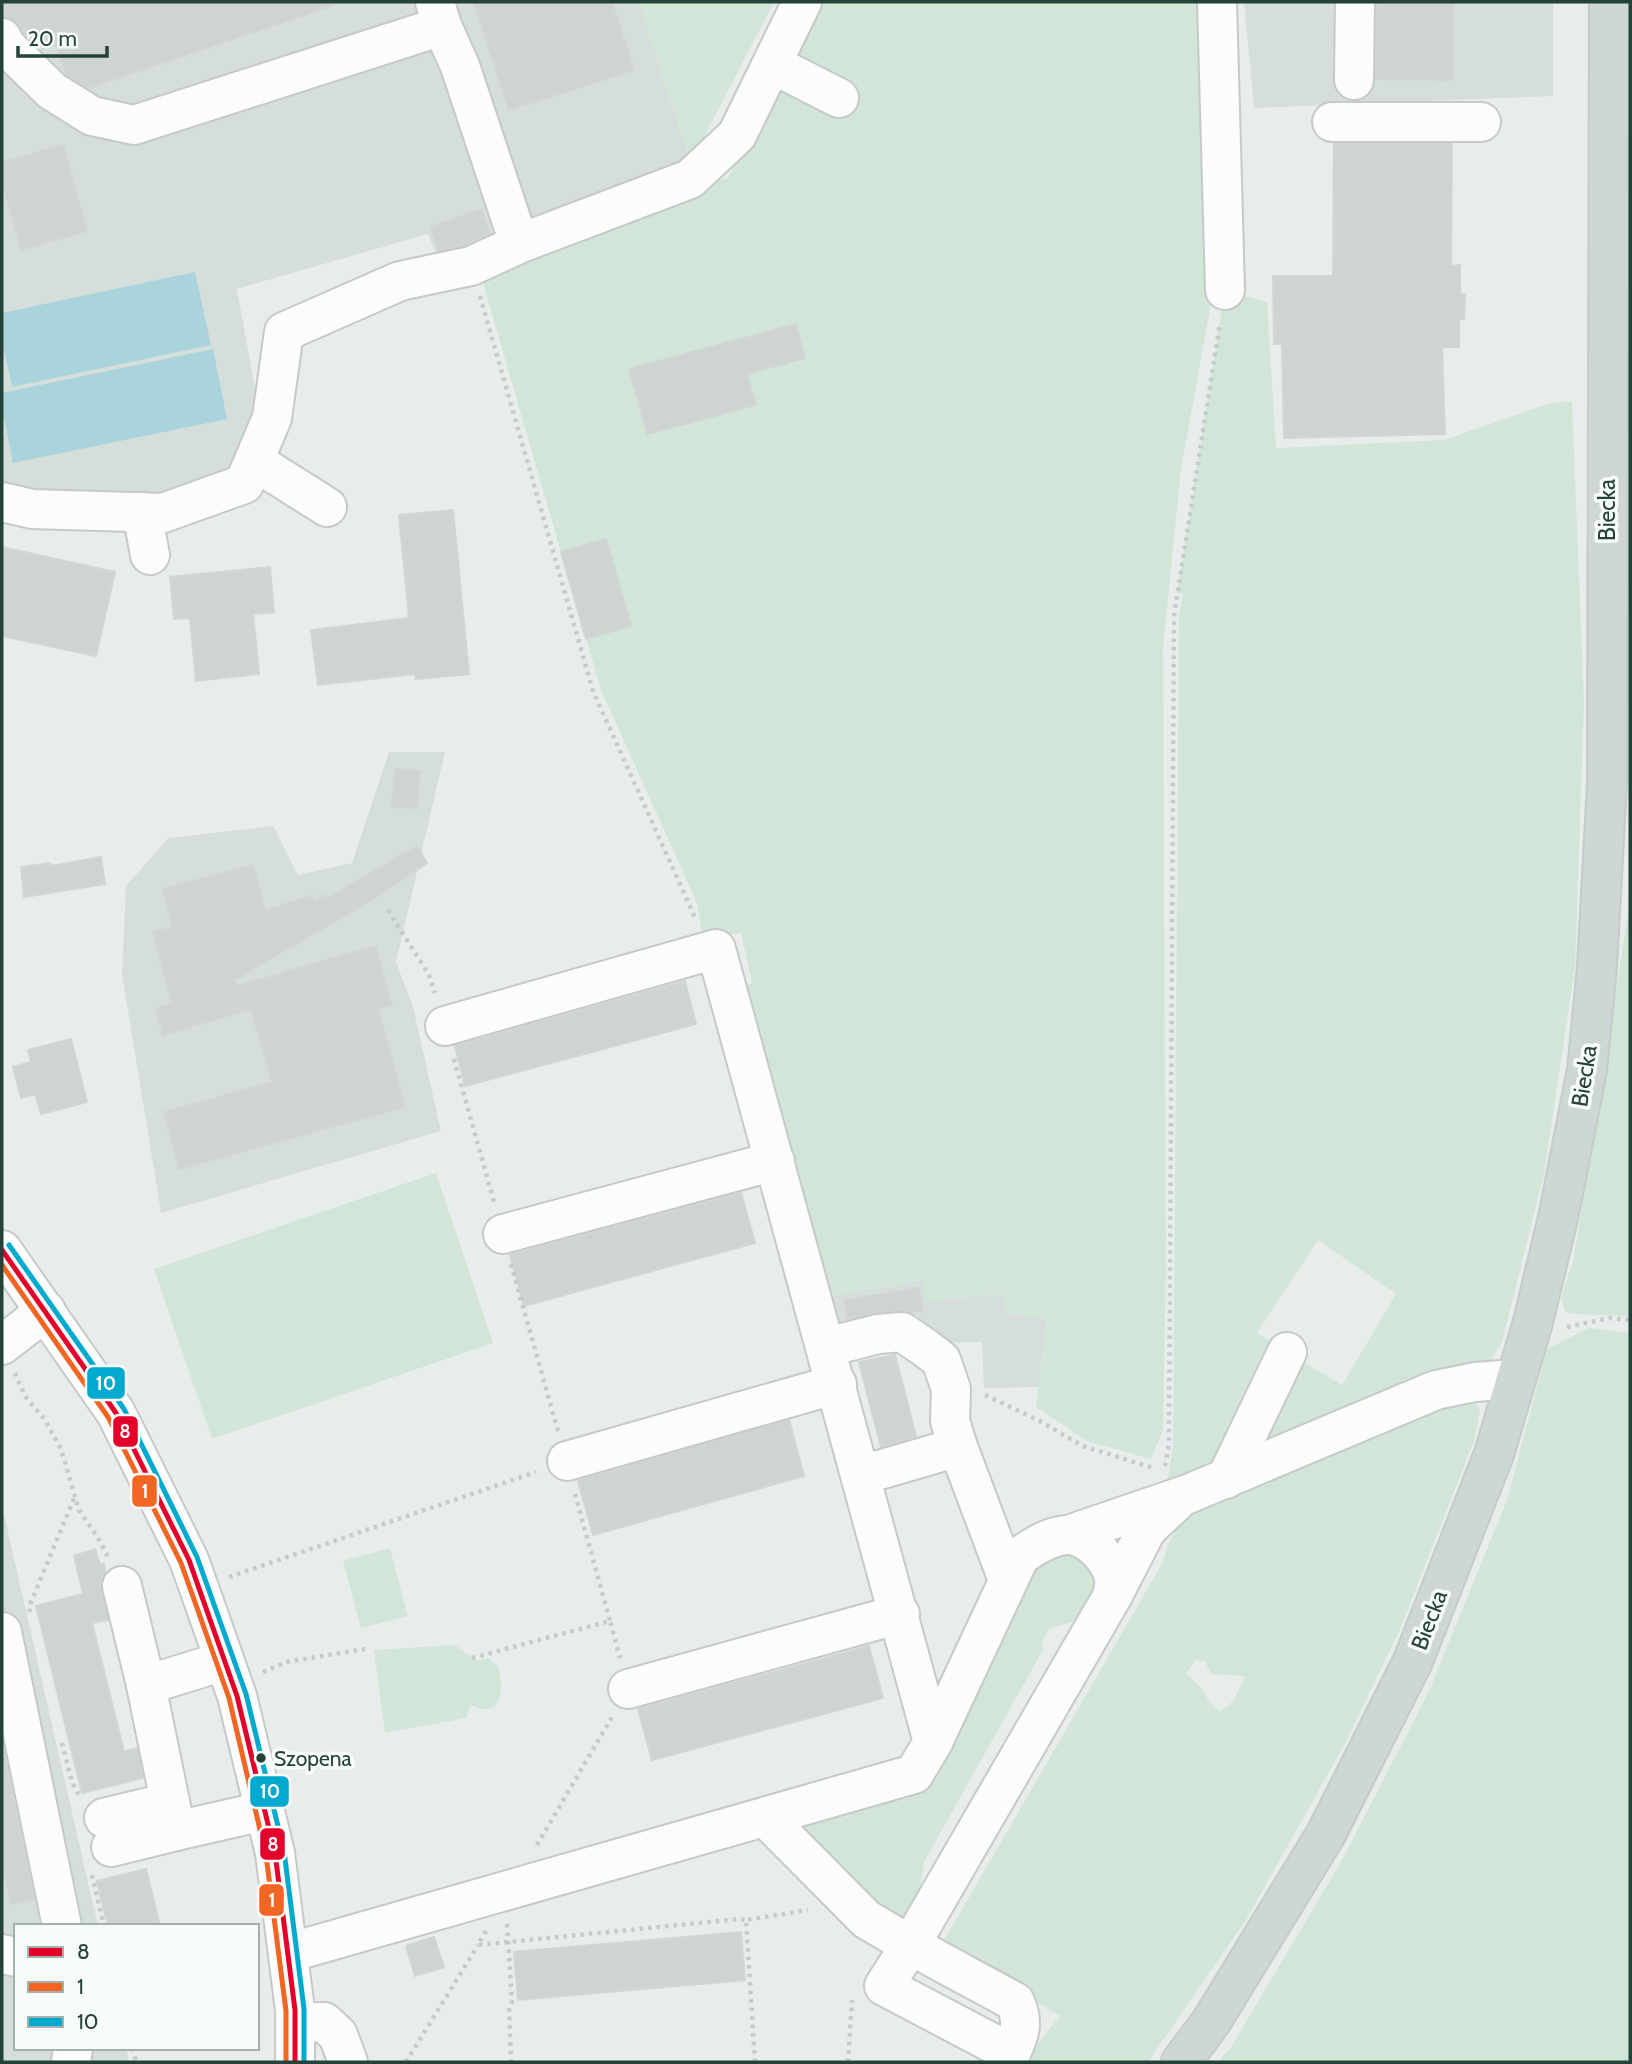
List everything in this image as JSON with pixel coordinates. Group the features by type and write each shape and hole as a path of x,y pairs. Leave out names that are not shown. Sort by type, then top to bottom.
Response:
{"main road":[{"name":"Biecka","path":"1181,2062 1211,2022 1326,1834 1413,1661 1494,1454 1533,1322 1559,1218 1587,1070 1598,954 1607,784 1609,2"}],"street":[{"path":"2,502 32,509 163,513 244,484 272,418 284,332 400,281 471,266 521,243 690,179 737,135 803,2"},
{"path":"1217,2 1225,290"},
{"path":"1354,80 1355,2"},
{"path":"2,38 5,45 52,91 92,116 134,125 438,14 460,66 521,243"},
{"path":"772,64 839,99"},
{"path":"1332,122 1481,122"},
{"path":"254,461 327,507"},
{"path":"142,512 150,555"},
{"path":"444,1026 716,949 933,1742"},
{"path":"503,1234 775,1161"},
{"path":"2,1250 116,1413 189,1560 199,1587 229,1673 275,1853 295,2023 295,2062"},
{"path":"8,1359 46,1311"},
{"path":"827,1347 878,1334 902,1332 941,1360 951,1389 950,1421 1008,1580"},
{"path":"1226,1479 1287,1352"},
{"path":"288,1953 914,1774 933,1742 1020,1556 1030,1549 1068,1535 1176,1483 1226,1479 1436,1390 1475,1382 1517,1379"},
{"path":"567,1461 837,1384"},
{"path":"862,1475 958,1447"},
{"path":"765,1817 866,1919 911,1944 1113,1595 1147,1529 1174,1503 1176,1483"},
{"path":"1068,1535 1087,1542 1104,1555 1114,1577 1113,1595"},
{"path":"122,1586 173,1817"},
{"path":"628,1689 900,1615"},
{"path":"17,1626 62,1924"},
{"path":"146,1685 229,1673"},
{"path":"97,1834 173,1817 264,1811"},
{"path":"295,2023 324,2022 338,2035 348,2062"}],"path":[{"path":"471,266 593,691 693,913 701,953"},
{"path":"951,1389 976,1391 1038,1420 1083,1446 1176,1483 1170,1430 1174,616 1225,290"},
{"path":"8,1359 25,1396 45,1420 61,1449 79,1510 98,1538 122,1586"},
{"path":"199,1587 567,1461"},
{"path":"17,1626 29,1607 75,1496"},
{"path":"472,1658 610,1621 628,1689"},
{"path":"229,1673 365,1649"},
{"path":"62,1742 72,1782 97,1834 104,1924"},
{"path":"755,2062 746,1920 848,1903"},
{"path":"506,1915 512,2002 509,2008 511,2062"},
{"path":"406,2062 478,1945"}],"shaded area":[{"path":"2,2 639,2 694,170 439,261 428,234 237,289 259,411 232,472 191,492 138,499 2,487"},
{"path":"1244,2 1553,2 1553,96 1254,108"},
{"path":"389,752 445,752 396,962 413,1007 441,1131 161,1213 122,974 126,886 168,838 273,826 298,875 352,863"},
{"path":"924,1280 927,1301 1005,1293 1006,1313 1047,1318 1039,1387 984,1388 982,1342 922,1343 917,1315 831,1329 823,1297"},
{"path":"2,1506 98,1924 14,1924 14,2050 126,2050 129,2062 2,2062"}],"green space":[{"path":"639,2 774,2 702,141 690,157"},
{"path":"821,2 1205,2 1214,287 1181,469 1163,649 1166,1267 1163,1430 1151,1459 1087,1441 1036,1407 1047,1318 1006,1313 1004,1293 926,1301 923,1280 823,1297 739,994 752,982 741,933 703,939 697,903 601,690 481,276 675,191 728,178 773,96 790,89 802,65 798,48"},
{"path":"1225,290 1267,302 1276,448 1444,440 1550,403 1572,401 1584,703 1575,967 1544,1174 1502,1342 1489,1364 1235,1468 1290,1354 1342,1385 1396,1294 1318,1240 1257,1333 1279,1347 1214,1474 1166,1493 1173,1444 1179,616 1183,594 1177,593"},
{"path":"1630,874 1630,1316 1575,1314 1565,1312 1561,1298 1574,1257 1628,914"},
{"path":"436,1173 493,1343 212,1439 154,1269"},
{"path":"1589,1328 1630,1333 1630,2062 1218,2062 1231,2047 1341,1862 1429,1691 1507,1500 1547,1349"},
{"path":"1470,1397 1480,1409 1475,1438 1401,1627 1347,1740 1246,1920 1148,2062 1023,2062 1060,2016 942,1944 1163,1562 1168,1544 1186,1513","holes":["1195,1660 1205,1661 1211,1674 1245,1676 1233,1701 1220,1712 1186,1674"]},
{"path":"390,1548 408,1616 361,1628 343,1561"},
{"path":"1079,1554 1104,1576 1084,1619 1050,1628 1042,1641 1043,1650 924,1862 921,1883 924,1902 912,1920 894,1924 790,1820 910,1798 1024,1563"},
{"path":"455,1645 476,1661 488,1658 497,1665 501,1691 495,1705 481,1709 471,1705 466,1718 385,1733 374,1650"}],"water":[{"path":"195,272 211,345 12,387 2,340 2,313"},
{"path":"213,349 227,419 13,463 2,407 2,393"}],"building":[{"path":"2,2 332,2 332,6 88,88 66,74 55,42 39,47 16,21 5,16"},
{"path":"474,2 612,2 634,70 509,110"},
{"path":"1377,2 1453,2 1452,80 1376,79"},
{"path":"1334,144 1452,144 1451,266 1460,265 1460,294 1465,294 1464,319 1459,319 1459,347 1442,347 1445,434 1284,438 1282,344 1274,344 1273,276 1333,276"},
{"path":"63,145 87,231 21,250 2,182 2,162"},
{"path":"481,209 490,233 464,245 439,250 431,227"},
{"path":"796,324 805,358 747,374 756,405 647,434 629,369"},
{"path":"453,510 469,674 416,679 415,674 318,685 311,630 409,618 399,515"},
{"path":"606,539 631,626 586,639 561,552"},
{"path":"2,547 115,572 96,656 2,636"},
{"path":"270,567 274,612 253,614 259,674 196,681 190,618 174,619 170,577"},
{"path":"395,769 420,771 417,808 392,807"},
{"path":"417,846 427,863 370,901 234,980 237,986 375,946 392,1005 378,1009 405,1107 179,1169 164,1112 272,1082 251,1009 163,1035 156,1009 172,1004 153,932 172,927 163,889 253,865 265,910 312,896 314,902 327,895 328,898"},
{"path":"101,857 105,884 24,897 21,867 50,863 51,866"},
{"path":"685,981 696,1024 465,1086 455,1046"},
{"path":"71,1039 87,1102 41,1114 35,1094 21,1098 13,1067 31,1062 28,1050"},
{"path":"741,1193 755,1243 524,1306 510,1255"},
{"path":"919,1288 922,1311 876,1312 847,1319 845,1300"},
{"path":"895,1355 916,1436 881,1447 859,1362"},
{"path":"789,1420 804,1476 593,1535 578,1481"},
{"path":"95,1549 100,1565 104,1564 101,1590 108,1620 92,1623 124,1752 137,1748 143,1778 82,1793 36,1606 83,1594 74,1556"},
{"path":"869,1646 883,1698 652,1760 638,1709"},
{"path":"2,1753 34,1899 11,1904 2,1861"},
{"path":"146,1869 160,1924 108,1924 97,1881"},
{"path":"741,1932 745,1980 518,2000 514,1952"},
{"path":"434,1937 444,1967 415,1976 406,1946"}],"transit line":[{"name":"10","path":"9,1245 124,1409 197,1557 246,1694 284,1851 304,2009 304,2062"},
{"name":"8","path":"2,1250 116,1413 189,1560 237,1696 275,1853 295,2010 295,2062"},
{"name":"1","path":"2,1265 108,1417 181,1563 191,1591 229,1698 266,1855 286,2011 286,2062"}],"place":[{"name":"Szopena","path":"261,1758"}]}
